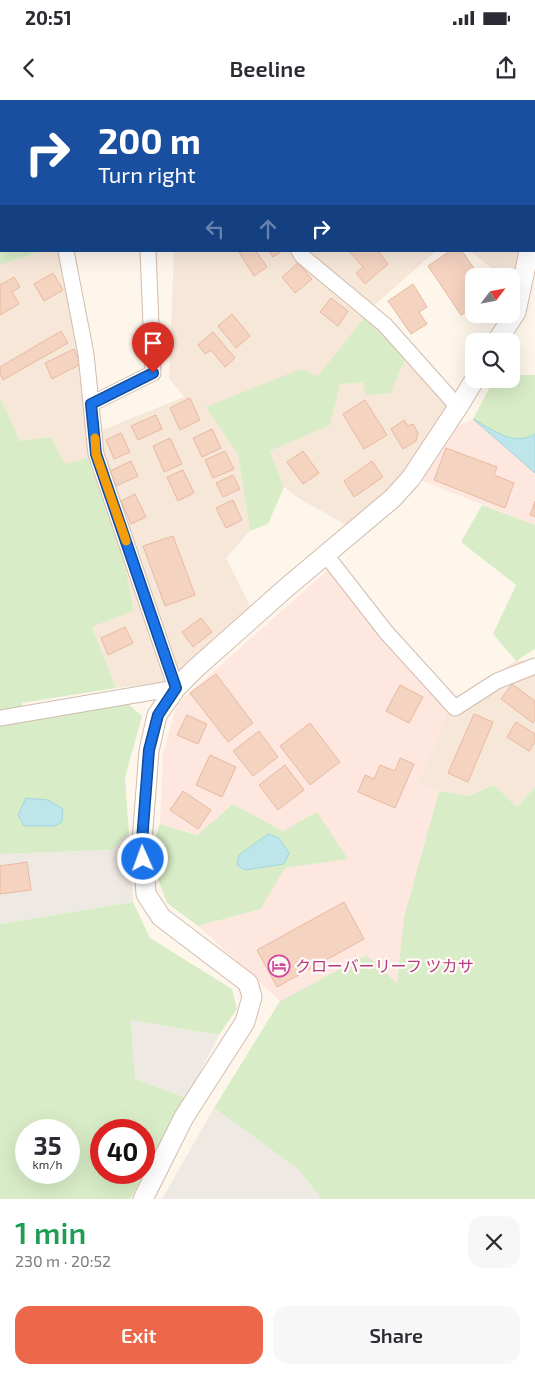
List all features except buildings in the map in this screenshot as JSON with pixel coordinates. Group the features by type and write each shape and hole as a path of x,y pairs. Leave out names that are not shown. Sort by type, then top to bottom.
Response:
{"street":[{"path":"66,252 86,354 96,454 176,688"},
{"path":"91,404 153,373 148,252"},
{"path":"300,252 385,326 458,407"},
{"path":"503,333 516,312 529,252"},
{"path":"143,1199 184,1117 245,1022 252,998 248,984 161,917 146,894 142,841 149,750 158,715 176,688 248,622 393,498 411,478 469,388"},
{"path":"326,554 386,632 455,708 497,681 535,666"},
{"path":"0,718 176,688"}],"shaded area":[{"path":"38,252 65,252 76,256 102,430 184,397 169,378 174,252 435,252 372,307 455,394 395,487 348,526 300,499 284,487 270,451 330,425 207,407 238,454 250,531 226,558 250,606 171,681 116,688 92,627 134,611 124,560 89,458 65,464 51,437 20,441 0,397 0,265"},
{"path":"471,252 518,252 514,268 491,268"},
{"path":"473,419 535,473 535,525 422,481 457,426"},
{"path":"330,568 400,660 449,711 418,784 439,791 404,917 397,984 366,955 280,1001 198,926 261,909 285,868 347,859 283,831 233,804 197,835 160,824 163,753 177,704"},
{"path":"535,659 535,787 517,807 494,785 468,796 439,791 417,784 449,711 459,697 516,661"},
{"path":"129,833 133,902 0,924 0,854 112,850"},
{"path":"131,1020 219,1035 187,1098 135,1079"},
{"path":"214,1108 297,1168 322,1199 162,1199"}],"green space":[{"path":"0,252 38,252 0,265"},
{"path":"364,318 406,357 390,393 366,395 363,382 340,384 330,425 270,451 284,487 268,524 250,531 238,454 206,407 301,369 318,376"},
{"path":"520,375 535,375 535,434 527,438 511,438 495,432 473,419 489,388 520,388"},
{"path":"0,397 20,441 51,437 65,464 88,458 124,560 134,611 92,627 116,688 22,703 26,720 128,704 142,716 125,778 129,833 112,850 0,854"},
{"path":"482,505 535,525 535,649 516,661 493,634 516,585 461,542"},
{"path":"494,785 517,807 535,787 535,1199 322,1199 297,1168 214,1108 280,1001 366,955 397,983 404,917 439,791 468,796"},
{"path":"233,804 283,831 317,812 348,859 285,868 261,909 198,926 167,903 149,855 160,824 197,835"},
{"path":"133,902 150,938 232,989 237,1009 219,1035 131,1020 135,1079 187,1098 155,1155 155,1119 90,1119 90,1184 138,1184 130,1199 0,1199 0,924"}],"water":[{"path":"473,419 495,432 511,438 519,439 535,434 535,473"},
{"path":"26,798 48,800 63,809 62,822 55,826 24,826 18,815"},
{"path":"268,834 279,838 289,853 284,864 245,870 237,865 239,855"}],"slow traffic":[{"path":"95,438 96,454 126,541"}],"place":[{"name":"クローバーリーフ ツカサ","path":"279,966"}],"route":[{"path":"143,859 142,841 149,750 158,715 176,688 96,454 91,404 153,373"}]}
